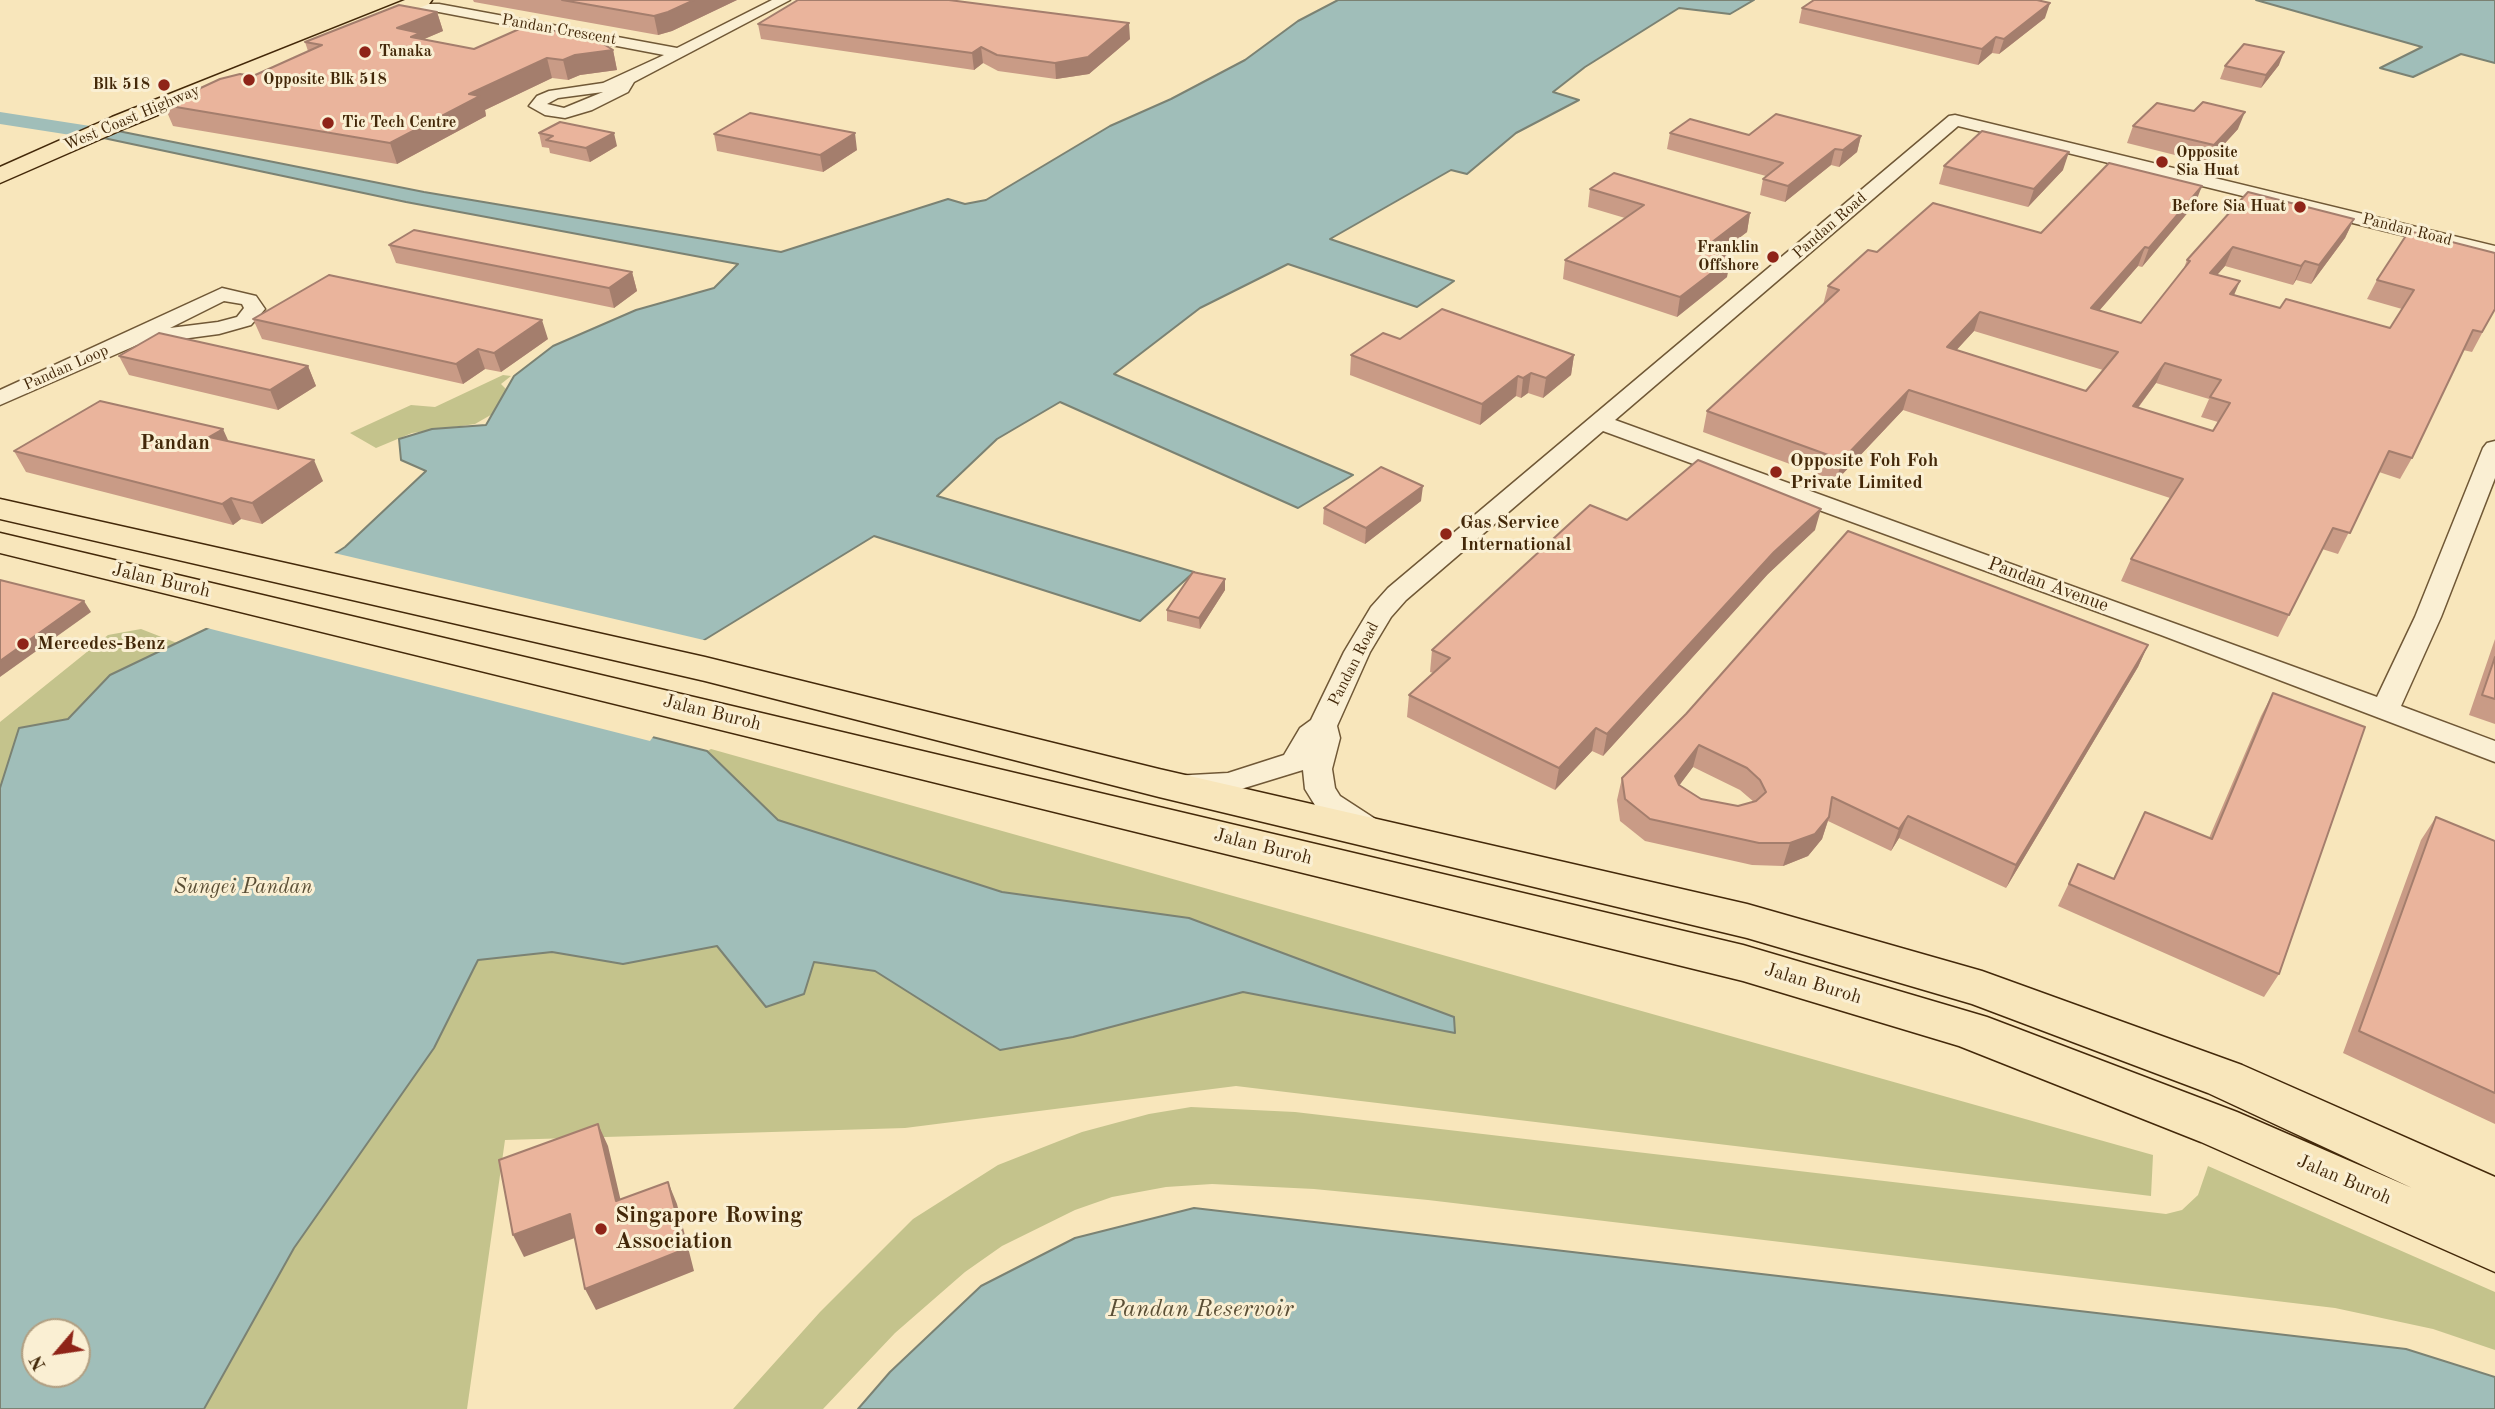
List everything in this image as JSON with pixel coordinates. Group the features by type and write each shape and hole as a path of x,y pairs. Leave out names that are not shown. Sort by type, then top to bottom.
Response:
{"highway":[{"name":"West Coast Highway","path":"0,176 52,144 110,119 420,3"},
{"path":"0,158 52,144"},
{"path":"0,169 52,144"},
{"name":"Jalan Buroh","path":"0,509 705,669 1159,783 1746,921 1982,989 2225,1079 2495,1200"},
{"name":"Jalan Buroh","path":"0,543 1743,962 1970,1030 2219,1127 2495,1248"}],"street":[{"path":"628,79 783,0"},
{"name":"Pandan Crescent","path":"420,3 679,53"},
{"name":"Pandan Road","path":"1159,783 1228,783 1280,769 1294,762 1310,735 1323,726 1357,652 1380,612 1397,594 1955,120 2495,252"},
{"name":"Pandan Loop","path":"0,398 132,339 222,294 249,300 255,309 244,321 219,328 132,339"},
{"name":"Pandan Avenue","path":"1600,422 2495,752"},
{"path":"2385,711 2408,655 2428,617 2495,448"},
{"name":"Pandan Road","path":"1323,726 1326,738 1317,769 1320,789 1342,814 1375,833"}],"shaded area":[{"path":"503,375 511,376 501,384 512,395 510,404 475,424 412,433 376,448 350,433 411,405 435,407"},
{"path":"141,629 177,643 110,675 68,719 19,728 0,788 0,722 108,635"},
{"path":"711,749 2153,1155 2151,1196 1236,1086 905,1128 505,1140 467,1409 204,1409 294,1248 434,1048 478,960 552,952 623,964 717,946 875,971 1000,1050 1073,1037 1243,991 1455,1033 1189,918 1002,892 778,820 707,751"},
{"path":"1191,1107 1295,1112 2166,1214 2182,1210 2198,1195 2208,1166 2495,1292 2495,1350 2433,1329 2335,1308 1428,1200 1314,1189 1212,1184 1166,1187 1112,1197 1075,1210 1002,1246 965,1272 895,1333 823,1409 733,1409 820,1312 913,1219 998,1165 1082,1132 1149,1114"}],"water":[{"name":"Sungei Pandan","path":"1338,0 1754,0 1730,14 1679,8 1585,67 1553,92 1579,100 1516,133 1467,174 1451,170 1330,239 1454,281 1417,307 1288,264 1200,308 1114,374 1353,475 1298,508 1060,402 997,439 937,496 1194,572 1140,621 874,536 616,694 625,730 707,751 778,820 1002,892 1189,918 1454,1017 1455,1033 1243,992 1073,1037 1000,1050 875,971 814,962 804,994 766,1007 717,946 623,964 552,952 478,960 434,1048 294,1248 204,1409 0,1409 0,788 19,728 68,719 110,675 252,607 345,547 426,471 401,460 399,439 432,429 486,425 514,376 553,346 636,310 714,288 738,264 406,202 94,136 113,130 424,192 781,252 948,199 965,204 986,200 1110,126 1171,99 1245,60 1298,21"},
{"path":"2256,0 2495,0 2495,63 2461,54 2413,77 2380,68 2422,47"},
{"name":"Pandan Reservoir","path":"1194,1208 2406,1349 2495,1377 2495,1409 858,1409 890,1372 981,1286 1075,1238"}],"pier":[{"path":"330,552 708,641 620,696 627,727 655,734 650,741 203,627 251,604"}],"building":[{"path":"562,0 694,0 654,16"},
{"path":"798,0 949,0 1129,23 1088,57 1055,63 997,55 981,47 972,53 758,24"},
{"path":"1814,0 2037,0 2050,3 2004,39 1996,37 1982,49 1802,8"},
{"path":"399,5 437,12 397,28 420,33 411,37 474,49 526,26 594,38 613,50 575,55 563,60 547,58 469,94 480,96 390,143 164,105 220,79 240,74 253,76 322,45 305,42"},
{"path":"2244,44 2284,52 2266,75 2225,66"},
{"path":"2203,102 2245,112 2214,145 2133,126 2157,103 2194,111"},
{"path":"750,113 855,133 820,155 714,134"},
{"path":"1776,114 1861,136 1843,150 1835,149 1788,186 1763,179 1783,163 1670,133 1690,119 1749,135"},
{"path":"560,122 614,133 586,148 546,140 553,136 539,133"},
{"path":"1982,131 2069,152 2034,189 1944,166"},
{"path":"2109,163 2202,186 2149,248 2145,247 2091,308 2141,323 2190,261 2187,260 2248,192 2354,219 2319,265 2305,261 2301,266 2233,247 2210,273 2240,281 2230,294 2280,308 2286,299 2390,328 2414,290 2377,280 2409,231 2495,253 2495,309 2482,332 2473,330 2412,458 2389,451 2350,533 2333,528 2289,615 2131,559 2183,479 1909,390 1842,460 1707,411 1839,290 1828,286 1868,250 1877,252 1933,203 2041,233","holes":["1980,312 2118,352 2086,391 1947,347","2165,363 2221,380 2210,397 2230,403 2213,431 2133,406"]},
{"path":"1614,173 1750,213 1703,249 1731,258 1680,297 1565,260 1644,205 1590,189"},
{"path":"414,230 632,272 609,288 389,245"},
{"path":"329,275 542,320 494,353 478,349 456,364 253,319"},
{"path":"1442,309 1574,355 1546,378 1531,373 1523,378 1518,376 1482,404 1351,355 1383,333 1400,339"},
{"path":"159,333 308,366 270,390 119,356"},
{"path":"100,401 223,429 209,437 314,460 252,503 231,498 222,504 14,451"},
{"path":"1698,460 1821,509 1774,552 1607,734 1596,728 1559,768 1409,695 1450,658 1432,650 1590,505 1627,520"},
{"path":"1381,467 1423,486 1366,528 1324,508"},
{"path":"1848,531 2148,645 2016,865 1908,816 1899,829 1832,797 1829,817 1815,834 1790,843 1759,843 1650,819 1625,799 1622,778 1686,714","holes":["1699,745 1747,768 1760,780 1766,792 1756,801 1738,806 1701,799 1679,785 1675,776"]},
{"path":"1193,572 1225,579 1199,618 1167,610"},
{"name":"Mercedes-Benz","path":"0,580 84,601 0,661"},
{"path":"2495,657 2495,699 2482,695"},
{"path":"2273,693 2365,727 2279,974 2069,884 2078,864 2114,879 2145,812 2212,839"},
{"path":"2436,817 2495,841 2495,1093 2359,1031"},
{"name":"Singapore Rowing Association","path":"598,1124 616,1201 668,1182 685,1249 585,1289 570,1214 513,1235 499,1160"}],"waterway":[{"path":"0,118 103,134"}],"place":[{"name":"Tanaka","path":"365,52"},
{"name":"Opposite Blk 518","path":"249,80"},
{"name":"Blk 518","path":"164,85"},
{"name":"Tic Tech Centre","path":"328,123"},
{"name":"Opposite Sia Huat","path":"2162,162"},
{"name":"Before Sia Huat","path":"2300,207"},
{"name":"Franklin Offshore","path":"1773,257"},
{"name":"Opposite Foh Foh Private Limited","path":"1776,472"},
{"name":"Gas Service International","path":"1446,534"},
{"name":"Mercedes-Benz","path":"23,644"},
{"name":"Singapore Rowing Association","path":"601,1229"}],"district":[{"name":"Pandan","path":"175,443"}]}
